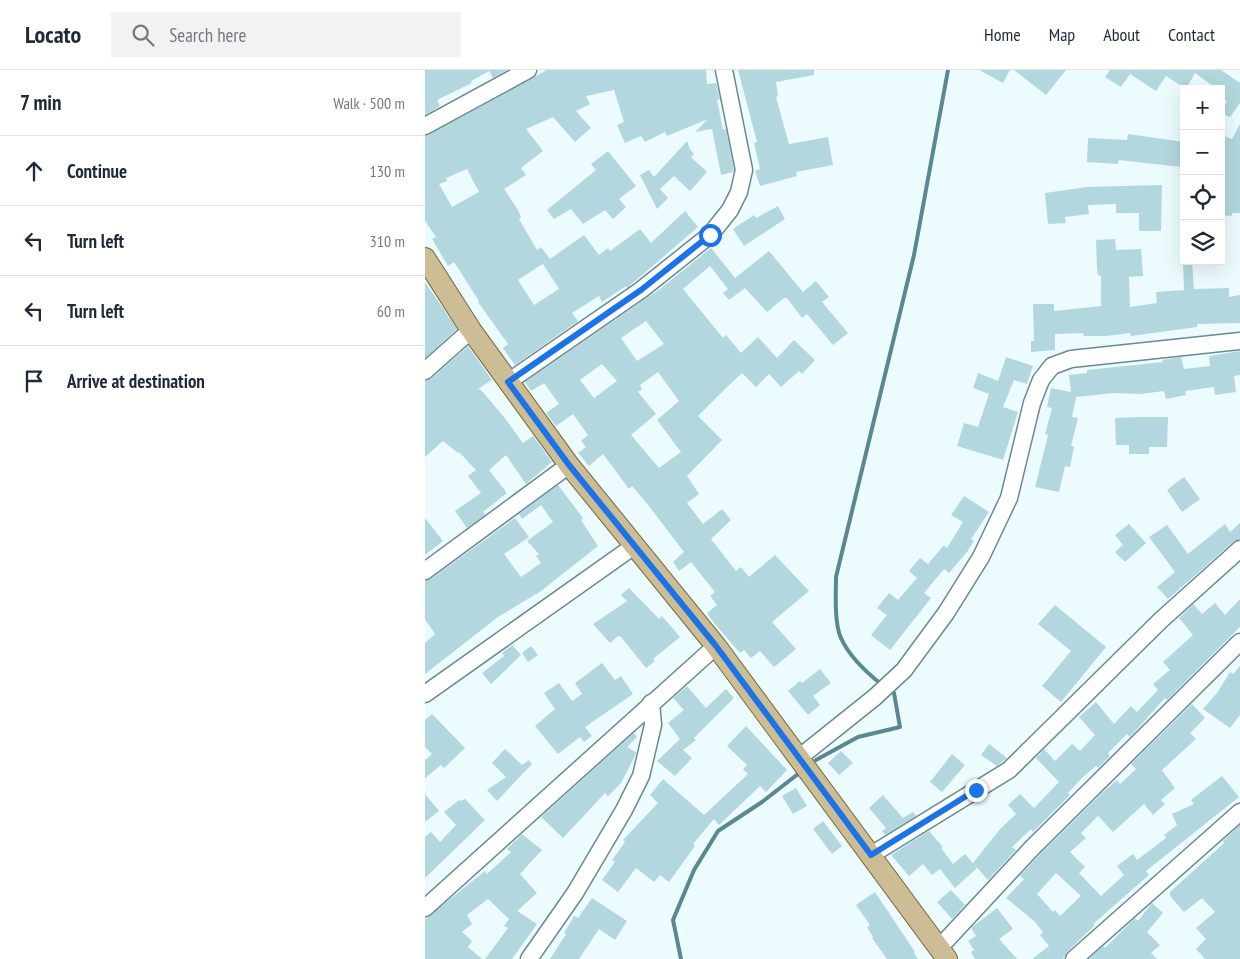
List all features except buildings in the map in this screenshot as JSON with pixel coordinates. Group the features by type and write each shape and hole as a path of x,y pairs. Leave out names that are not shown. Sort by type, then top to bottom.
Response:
{"main road":[{"path":"425,258 471,330 569,465 716,646 800,757 943,954"}],"street":[{"path":"425,126 528,70"},
{"path":"508,382 656,278 710,235 730,210 739,192 744,170 724,70"},
{"path":"425,371 471,330"},
{"path":"800,757 875,697 904,670 946,613 981,556 1009,498 1032,403 1041,380 1052,366 1071,359 1240,341"},
{"path":"425,571 569,465"},
{"path":"425,694 634,546"},
{"path":"871,855 1009,770 1161,620 1240,549"},
{"path":"943,954 1032,848 1240,642"},
{"path":"425,908 716,646"},
{"path":"529,959 575,893 624,810 641,776 653,725 651,703"},
{"path":"1074,959 1240,812"}],"waterway":[{"path":"881,684 858,663 841,638 836,616 836,577 914,255 948,70"},
{"path":"816,760 858,737 900,727 894,693 889,689"},
{"path":"681,959 673,920 694,870 718,831 762,802 798,774"}],"route":[{"path":"710,235 641,290 508,382 569,465 716,646 871,855 976,790"}]}
